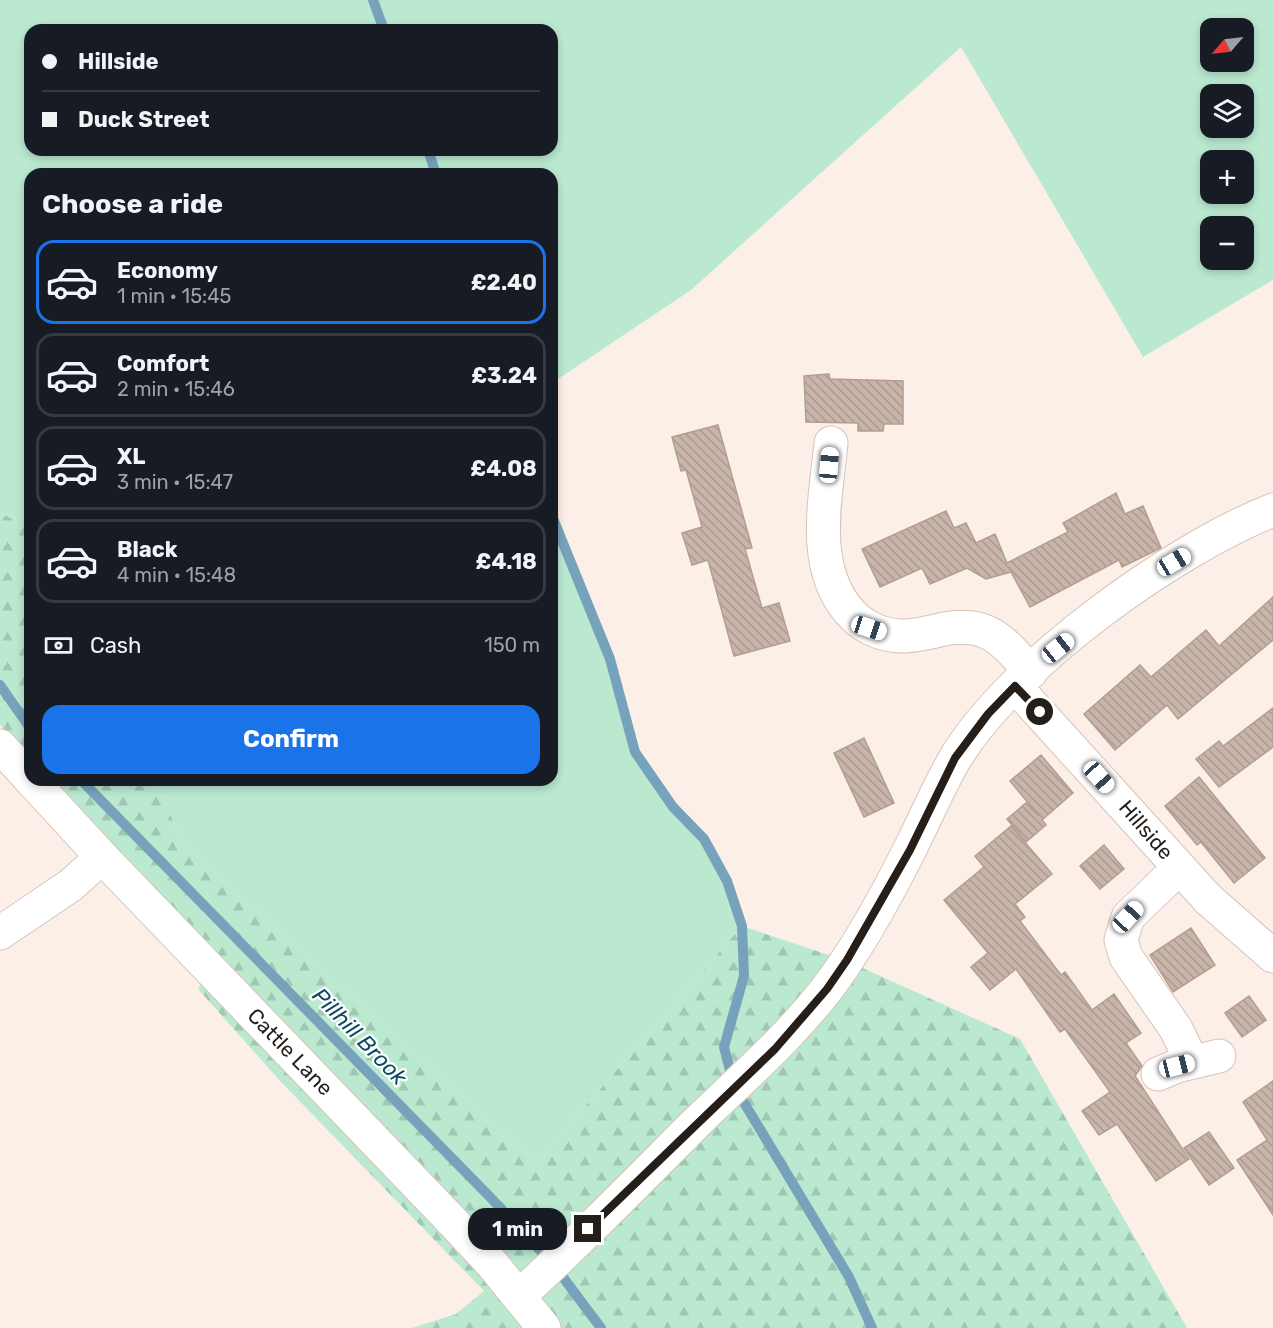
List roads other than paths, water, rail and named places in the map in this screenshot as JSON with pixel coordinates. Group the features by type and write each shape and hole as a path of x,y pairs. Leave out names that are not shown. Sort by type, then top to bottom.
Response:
{"street":[{"name":"Hillside","path":"831,443 824,532 825,559 830,582 854,618 869,628 904,636 958,626 979,629 1000,638 1023,679 1179,868 1233,922 1273,956"},
{"path":"526,1290 803,1018 841,970 910,850 955,758 988,714 1023,679 1102,612 1146,580 1230,531 1273,510"},
{"name":"Cattle Lane","path":"0,746 24,772"},
{"name":"Cattle Lane","path":"37,786 102,857 453,1222 526,1290 544,1328"},
{"path":"0,933 71,885 102,857"},
{"name":"Hillside","path":"1158,1074 1206,1059 1176,1029 1126,957 1121,940 1128,917 1179,868"}],"waterway":[{"path":"373,0 382,24"},
{"path":"430,156 434,168"},
{"path":"558,531 610,659 635,752 673,807 704,839 727,881 742,926 744,976 724,1047 734,1086 849,1277 872,1328"},
{"name":"Pillhill Brook","path":"0,685 24,719"},
{"name":"Pillhill Brook","path":"87,786 490,1197 553,1264 601,1328"}]}
